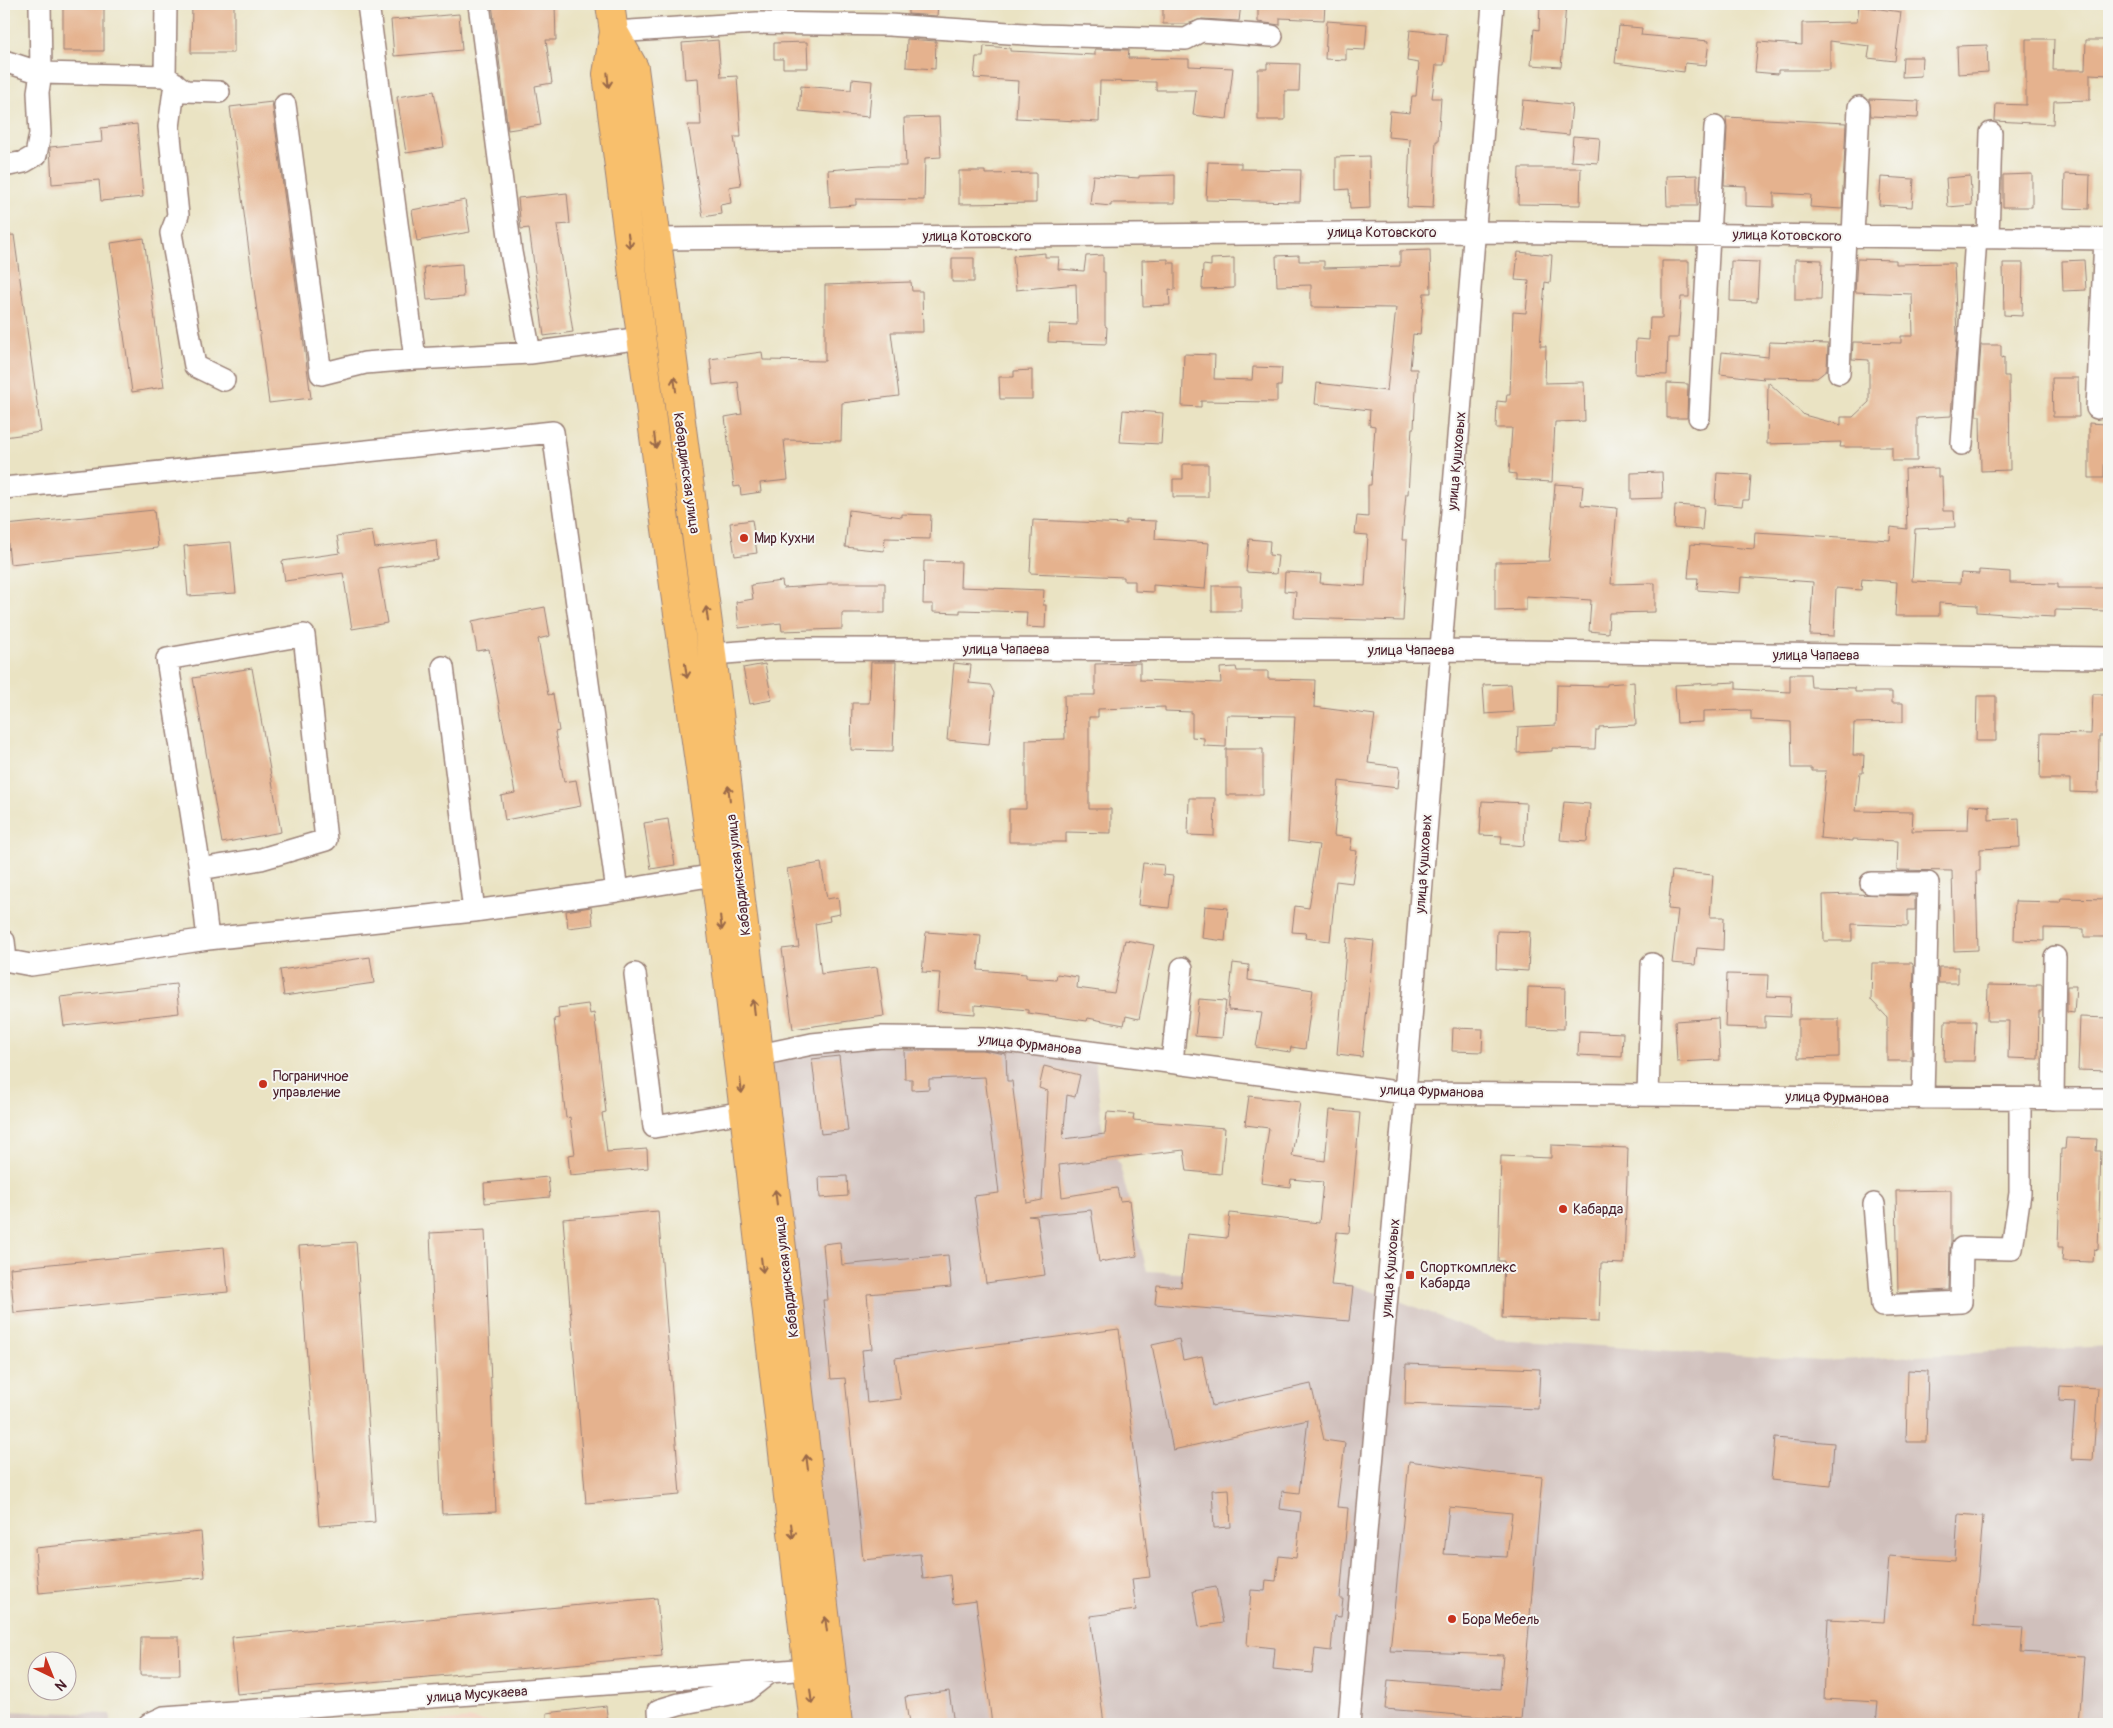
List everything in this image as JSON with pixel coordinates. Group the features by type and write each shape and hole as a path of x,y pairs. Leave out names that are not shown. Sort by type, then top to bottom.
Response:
{"main road":[{"name":"Кабардинская улица","path":"610,4 614,32 607,74 667,538 714,875 748,1057 744,1112 820,1668 838,1724"},
{"name":"Кабардинская улица","path":"614,32 634,68 655,238 712,654 748,1057 820,1668 814,1724"}],"street":[{"path":"4,166 24,162 36,155 40,134 38,92 41,72 40,4"},
{"path":"166,4 170,80 169,127 178,216 171,234 195,366 224,380"},
{"path":"368,4 414,358"},
{"path":"479,4 510,242 530,354"},
{"name":"улица Кушховых","path":"1349,1724 1405,1093 1493,4"},
{"path":"614,32 757,23 889,25 1040,35 1186,39 1201,31 1272,36"},
{"path":"4,61 41,72 170,80 185,91 219,92"},
{"path":"285,105 321,374 365,363 414,358 530,354 642,338"},
{"path":"1839,373 1859,107"},
{"path":"1699,417 1715,127"},
{"path":"1962,444 1991,133"},
{"name":"улица Котовского","path":"655,238 1476,232 2107,239"},
{"path":"2097,408 2107,239"},
{"path":"4,488 553,432 616,892"},
{"path":"200,869 260,859 326,840 304,635 167,659 200,869 208,939"},
{"name":"улица Чапаева","path":"712,654 781,649 1440,650 2109,658"},
{"path":"442,667 474,911"},
{"path":"5,954 31,965 208,939 474,911 616,892 714,875"},
{"path":"1871,882 1928,883 1923,1098"},
{"path":"2053,1099 2055,957"},
{"path":"1648,1095 1652,964"},
{"path":"1172,1062 1182,968"},
{"path":"635,974 654,1127 744,1112"},
{"name":"улица Фурманова","path":"748,1057 812,1044 882,1037 983,1038 1405,1093 2109,1099"},
{"path":"1874,1204 1882,1306 1961,1302 1962,1248 2012,1249 2020,1193 2020,1099"},
{"name":"улица Мусукаева","path":"148,1724 164,1717 181,1715 820,1668"},
{"path":"660,1724 659,1710 679,1704 746,1691 769,1673"}],"shaded area":[{"path":"812,1044 1094,1051 1102,1127 1120,1166 1147,1271 1353,1285 1387,1296 1496,1339 1821,1361 2109,1346 2109,1724 838,1724 760,1055"},
{"path":"4,1711 111,1714 111,1724 4,1724"},
{"path":"472,1719 497,1724 408,1724"}],"building":[{"path":"63,4 104,4 104,51 63,51"},
{"path":"192,4 234,4 234,53 191,53"},
{"path":"492,4 555,4 556,40 546,40 552,83 535,86 541,125 508,130"},
{"path":"908,4 938,4 937,16 908,14"},
{"path":"1163,4 1241,4 1239,21 1202,19 1187,24 1163,24"},
{"path":"1258,4 1325,4 1324,20 1280,18 1280,25 1258,22"},
{"path":"1540,4 1566,4 1561,67 1531,65 1534,29 1539,30"},
{"path":"1859,6 1901,12 1895,61 1868,58 1870,46 1830,41 1830,70 1778,70 1778,74 1755,72 1758,42 1802,45 1802,23 1857,22"},
{"path":"459,14 462,50 394,56 391,20"},
{"path":"1327,21 1367,24 1365,50 1346,49 1346,60 1325,59"},
{"path":"1619,26 1642,28 1641,35 1709,41 1706,65 1685,63 1684,72 1615,63"},
{"path":"1410,30 1447,34 1444,65 1436,65 1432,98 1441,98 1438,141 1436,141 1433,208 1407,207 1410,139 1388,137 1390,111 1410,113 1412,96 1416,96 1419,63 1407,61"},
{"path":"907,39 936,41 935,69 906,67"},
{"path":"2026,39 2054,39 2053,70 2085,70 2086,40 2109,40 2109,75 2090,74 2090,100 2054,101 2053,124 1995,121 1996,104 2026,105"},
{"path":"718,40 721,77 737,76 741,137 734,137 741,185 729,187 731,203 720,205 721,214 703,217 688,125 701,125 698,78 685,79 682,43"},
{"path":"807,42 808,68 783,68 783,59 774,59 774,43"},
{"path":"1987,45 1988,72 1958,74 1957,46"},
{"path":"984,46 1010,48 1010,51 1095,55 1095,49 1129,50 1128,58 1189,59 1189,66 1233,68 1227,119 1193,115 1196,90 1156,90 1156,82 1100,81 1099,122 1016,118 1018,81 974,78 976,57 983,57"},
{"path":"1903,57 1922,57 1921,76 1902,77"},
{"path":"1267,63 1300,64 1299,91 1285,91 1285,120 1258,120 1258,69 1267,69"},
{"path":"852,79 872,81 869,117 799,111 801,86 851,90"},
{"path":"434,91 444,147 406,153 397,97"},
{"path":"1869,99 1919,101 1918,118 1871,116"},
{"path":"1523,100 1572,105 1569,135 1520,130"},
{"path":"272,102 311,398 269,403 230,107"},
{"path":"939,117 941,157 925,158 924,200 856,199 856,205 830,207 828,170 906,166 904,118"},
{"path":"1726,117 1846,123 1842,209 1810,207 1811,195 1774,193 1774,207 1746,206 1746,186 1724,185"},
{"path":"137,124 143,197 101,201 99,180 52,184 50,147 102,142 101,128"},
{"path":"1573,136 1600,138 1598,163 1571,161"},
{"path":"1369,156 1370,208 1350,209 1349,189 1336,190 1336,157"},
{"path":"1208,162 1241,163 1241,169 1301,170 1300,202 1206,200"},
{"path":"1519,168 1581,168 1580,205 1518,204"},
{"path":"959,171 985,171 985,174 1036,173 1036,203 959,204"},
{"path":"2032,174 2032,207 2003,207 2003,175"},
{"path":"2065,174 2090,175 2089,209 2064,208"},
{"path":"1093,175 1139,178 1139,176 1175,175 1175,203 1111,203 1111,206 1090,204"},
{"path":"1697,175 1697,206 1667,206 1666,176"},
{"path":"1970,176 1972,205 1948,207 1946,178"},
{"path":"1881,177 1914,179 1912,207 1879,205"},
{"path":"567,193 570,224 557,225 573,332 544,336 529,228 521,229 518,198"},
{"path":"465,200 470,232 417,241 412,210"},
{"path":"14,235 41,432 4,437 4,236"},
{"path":"144,238 164,387 132,392 111,243"},
{"path":"1430,250 1431,293 1424,293 1420,335 1413,334 1410,369 1417,369 1414,428 1412,428 1408,494 1406,494 1402,540 1407,540 1403,621 1294,618 1296,592 1284,591 1285,572 1321,574 1320,583 1365,586 1368,535 1355,534 1357,516 1368,517 1368,485 1371,485 1375,426 1369,425 1370,410 1315,404 1317,383 1387,391 1396,308 1311,307 1311,285 1277,286 1276,256 1299,255 1299,261 1324,261 1324,268 1400,266 1400,251"},
{"path":"1518,252 1552,255 1550,283 1545,282 1540,346 1546,346 1545,383 1584,382 1585,421 1555,422 1552,482 1516,480 1516,474 1509,473 1512,428 1496,428 1497,401 1506,402 1507,394 1510,394 1513,312 1526,313 1529,281 1515,280"},
{"path":"1045,253 1045,257 1059,257 1058,269 1084,271 1086,256 1103,255 1103,272 1105,272 1105,326 1107,327 1106,344 1048,342 1049,324 1077,325 1076,284 1016,290 1013,256"},
{"path":"952,258 974,258 974,282 952,282"},
{"path":"1234,258 1234,288 1202,289 1203,265 1211,266 1211,259"},
{"path":"1168,259 1168,263 1175,263 1175,290 1169,289 1170,305 1143,306 1142,260"},
{"path":"1795,259 1822,260 1821,300 1795,300"},
{"path":"1857,259 1896,260 1896,264 1954,263 1957,336 1951,416 1917,418 1917,461 1892,461 1892,447 1840,447 1841,442 1767,444 1768,382 1804,415 1841,425 1841,417 1853,417 1869,402 1869,360 1852,359 1853,342 1901,343 1901,336 1913,336 1912,294 1855,292"},
{"path":"2084,260 2086,290 2063,291 2062,261"},
{"path":"1662,261 1689,261 1689,297 1681,297 1678,338 1668,338 1667,375 1635,374 1636,339 1649,340 1650,318 1662,318"},
{"path":"1731,261 1759,262 1757,302 1730,301"},
{"path":"2003,263 2023,263 2022,316 2004,315"},
{"path":"462,264 464,297 427,300 424,267"},
{"path":"911,282 912,291 922,291 923,332 891,332 899,396 842,403 841,441 784,440 788,480 760,483 761,492 741,495 740,486 734,487 725,417 742,414 738,382 713,385 710,359 762,352 763,360 825,361 825,285"},
{"path":"1769,342 1828,344 1827,370 1817,378 1762,377 1764,379 1720,374 1722,352 1768,357"},
{"path":"1981,345 2001,345 2001,358 2004,357 2004,376 2009,376 2010,470 1981,471 1980,416 1976,416"},
{"path":"1184,354 1215,355 1214,379 1252,380 1253,367 1282,368 1281,386 1277,386 1277,402 1201,401 1201,407 1182,406"},
{"path":"1032,370 1032,399 1000,399 999,377 1014,377 1014,371"},
{"path":"2052,378 2078,378 2079,417 2053,417"},
{"path":"1667,383 1688,384 1687,418 1667,418"},
{"path":"1123,410 1163,413 1161,444 1120,442"},
{"path":"2089,423 2105,424 2104,478 2089,478"},
{"path":"1183,464 1208,464 1208,497 1173,497 1173,479 1183,479"},
{"path":"1938,468 1938,477 1942,477 1943,511 1954,511 1955,527 1915,529 1912,581 1960,583 1961,573 1979,574 1979,570 2010,572 2010,583 2058,584 2058,588 2109,588 2109,611 2055,610 2055,617 2033,616 1977,612 1977,605 1939,603 1939,616 1895,616 1897,582 1862,579 1861,590 1836,588 1834,636 1810,635 1813,582 1741,577 1740,593 1697,590 1698,578 1688,578 1691,544 1754,549 1755,532 1890,540 1891,527 1907,529 1905,469"},
{"path":"1662,472 1663,498 1631,499 1631,473"},
{"path":"1717,473 1751,475 1749,500 1743,500 1742,506 1715,504"},
{"path":"1555,484 1583,486 1581,505 1617,508 1611,584 1655,583 1655,612 1609,613 1608,633 1589,631 1591,600 1526,596 1526,610 1495,611 1495,562 1549,561"},
{"path":"1675,505 1704,507 1702,530 1674,528"},
{"path":"154,510 158,548 10,564 6,525"},
{"path":"849,510 902,517 902,514 931,515 930,539 885,538 884,551 845,547"},
{"path":"752,520 757,553 735,556 730,523"},
{"path":"1033,520 1126,524 1126,520 1156,521 1155,539 1209,543 1205,589 1153,585 1153,592 1135,591 1135,581 1124,581 1124,577 1030,573"},
{"path":"372,531 375,548 436,540 438,560 378,568 387,623 352,629 343,573 285,581 282,561 340,553 337,536"},
{"path":"1249,539 1270,541 1269,555 1278,556 1276,574 1246,572"},
{"path":"231,542 236,593 188,596 184,546"},
{"path":"924,561 961,562 960,587 1044,590 1043,605 1046,605 1045,628 1026,627 1027,612 960,610 960,613 933,612 933,604 923,604"},
{"path":"782,581 783,588 827,585 827,583 885,583 885,613 842,613 842,629 782,631 781,623 739,628 736,602 753,599 751,585"},
{"path":"1212,586 1241,586 1241,611 1212,611"},
{"path":"545,607 550,636 538,639 548,695 553,694 559,731 555,732 564,782 576,780 581,806 505,820 501,796 515,793 489,649 477,651 472,621"},
{"path":"871,662 896,662 893,751 851,750 852,703 869,703"},
{"path":"954,663 971,665 969,683 990,685 994,693 989,744 947,740"},
{"path":"1140,663 1140,680 1221,683 1220,668 1236,667 1237,671 1268,671 1268,679 1315,680 1314,707 1375,715 1368,763 1400,767 1398,788 1339,781 1334,836 1352,838 1350,850 1357,851 1352,883 1336,881 1330,941 1305,938 1306,933 1292,932 1295,906 1309,908 1319,845 1288,841 1295,716 1227,715 1226,747 1204,746 1204,738 1192,737 1192,712 1165,711 1165,707 1098,709 1098,717 1089,717 1089,809 1111,809 1111,833 1066,832 1066,842 1009,842 1009,809 1026,809 1026,740 1065,739 1064,695 1095,695 1095,664"},
{"path":"765,664 772,700 750,704 743,668"},
{"path":"252,668 281,832 222,843 193,678"},
{"path":"1790,674 1810,674 1811,687 1855,688 1855,692 1892,692 1892,703 1903,703 1903,722 1854,723 1853,755 1864,755 1863,773 1860,773 1856,811 1913,812 1912,831 1968,830 1969,805 1989,806 1989,820 2019,818 2020,847 1980,849 1980,871 1976,871 1978,950 1954,951 1952,871 1897,870 1898,841 1853,839 1853,841 1820,838 1826,771 1812,771 1812,768 1792,768 1791,722 1751,720 1751,710 1703,711 1703,722 1677,723 1675,685 1736,682 1736,689 1790,692"},
{"path":"1634,682 1636,725 1599,727 1599,730 1596,730 1595,749 1552,748 1552,751 1517,753 1518,727 1556,725 1557,685 1607,686 1607,684"},
{"path":"1511,684 1513,712 1485,714 1483,685"},
{"path":"2093,694 2109,694 2109,736 2099,736 2098,793 2070,792 2070,779 2040,779 2041,733 2091,734"},
{"path":"1977,696 1996,696 1996,741 1976,741"},
{"path":"1226,749 1263,749 1263,795 1226,795"},
{"path":"1189,798 1215,798 1214,836 1188,835"},
{"path":"1482,801 1526,803 1524,846 1501,844 1502,836 1480,835"},
{"path":"1564,802 1590,804 1587,842 1560,840"},
{"path":"668,819 675,865 651,869 644,823"},
{"path":"821,863 827,899 838,897 840,914 829,916 830,921 815,924 821,974 877,967 884,1016 793,1029 782,949 799,947 787,869"},
{"path":"1143,863 1164,865 1163,875 1173,876 1169,908 1138,905"},
{"path":"1672,871 1713,875 1710,917 1724,917 1723,950 1697,948 1695,965 1672,963 1678,910 1668,909"},
{"path":"1823,895 1915,896 1915,910 1908,910 1908,926 1852,924 1852,941 1824,941"},
{"path":"2061,898 2109,899 2109,937 2084,937 2084,929 2044,928 2044,941 2014,940 2015,901 2060,902"},
{"path":"1205,906 1228,908 1225,941 1202,938"},
{"path":"591,907 593,925 568,928 566,911"},
{"path":"1497,931 1530,932 1528,971 1496,969"},
{"path":"926,932 981,936 978,970 1026,974 1026,978 1056,980 1057,974 1078,977 1077,988 1114,993 1125,940 1154,945 1139,1019 1126,1016 1124,1025 1088,1018 1087,1021 1028,1013 1028,1010 975,1005 975,1014 937,1011 940,973 922,972"},
{"path":"1347,938 1374,941 1362,1057 1337,1054"},
{"path":"370,957 374,983 284,996 280,970"},
{"path":"1233,963 1249,965 1248,980 1313,990 1305,1049 1291,1047 1290,1052 1256,1047 1262,1013 1228,1010"},
{"path":"1872,963 1912,963 1914,967 1911,1061 1887,1061 1887,1017 1871,1000"},
{"path":"1939,967 1958,967 1958,983 1938,983"},
{"path":"1727,974 1768,975 1767,996 1791,997 1790,1017 1765,1016 1765,1028 1725,1027"},
{"path":"176,984 179,1013 64,1026 60,997"},
{"path":"2036,984 2042,984 2042,1011 2039,1011 2038,1059 2008,1058 2009,1021 1987,1021 1988,985 2036,986"},
{"path":"2067,986 2076,986 2074,1013 2067,1012"},
{"path":"1528,987 1565,988 1564,1029 1527,1028"},
{"path":"1199,999 1226,1001 1222,1038 1195,1036"},
{"path":"588,1004 590,1014 594,1013 598,1044 606,1112 602,1113 607,1152 647,1149 648,1168 570,1175 568,1155 575,1154 570,1117 566,1118 554,1019 559,1018 558,1008"},
{"path":"2080,1017 2109,1018 2109,1071 2078,1070"},
{"path":"1718,1018 1720,1060 1677,1062 1675,1021"},
{"path":"1798,1019 1839,1019 1839,1057 1798,1058"},
{"path":"1945,1021 1976,1021 1974,1061 1944,1061"},
{"path":"1453,1028 1483,1029 1482,1052 1452,1051"},
{"path":"1579,1031 1623,1033 1622,1057 1578,1055"},
{"path":"904,1050 982,1050 1006,1054 1007,1081 1012,1081 1027,1203 1042,1200 1048,1091 1039,1088 1044,1066 1080,1075 1075,1097 1067,1095 1063,1139 1105,1134 1107,1112 1134,1114 1133,1120 1225,1128 1221,1174 1187,1171 1184,1150 1059,1165 1062,1197 1117,1188 1120,1201 1130,1200 1137,1256 1099,1262 1091,1210 1028,1216 1037,1217 1045,1275 986,1283 974,1196 999,1193 985,1077 929,1079 929,1089 912,1090 912,1079 905,1079"},
{"path":"839,1056 848,1131 821,1134 812,1059"},
{"path":"1249,1096 1300,1102 1292,1156 1325,1161 1330,1110 1360,1113 1349,1233 1337,1232 1331,1285 1353,1287 1349,1321 1155,1304 1157,1285 1181,1287 1187,1234 1227,1238 1230,1213 1319,1223 1323,1182 1291,1179 1290,1187 1261,1183 1269,1128 1245,1125"},
{"path":"2066,1138 2097,1139 2096,1151 2101,1151 2098,1250 2094,1249 2093,1262 2062,1261 2063,1247 2058,1247 2061,1149 2065,1149"},
{"name":"Кабарда","path":"1551,1145 1628,1148 1624,1264 1601,1263 1599,1321 1502,1318 1504,1261 1498,1261 1501,1156 1551,1158"},
{"path":"847,1176 848,1196 820,1198 819,1177"},
{"path":"548,1177 550,1197 485,1203 484,1183"},
{"path":"1951,1190 1949,1290 1898,1293 1896,1191"},
{"path":"658,1211 680,1495 586,1503 563,1219"},
{"path":"485,1230 496,1512 442,1514 430,1233"},
{"path":"356,1242 375,1522 319,1526 299,1246"},
{"path":"840,1242 842,1265 948,1255 951,1287 867,1294 872,1349 862,1350 867,1403 901,1399 895,1358 1119,1329 1150,1577 1132,1579 1136,1610 1090,1616 1104,1724 992,1724 976,1601 953,1604 950,1575 923,1579 920,1554 863,1560 845,1378 831,1379 823,1300 828,1300 823,1244"},
{"path":"224,1247 228,1292 14,1313 10,1268"},
{"path":"1179,1339 1183,1360 1202,1356 1212,1406 1311,1384 1324,1440 1345,1443 1337,1507 1348,1508 1340,1599 1343,1599 1341,1617 1334,1616 1331,1651 1315,1649 1312,1673 1273,1669 1275,1648 1247,1645 1251,1590 1265,1591 1266,1580 1276,1581 1279,1556 1296,1558 1301,1512 1280,1509 1282,1491 1299,1493 1308,1420 1173,1450 1152,1345"},
{"path":"1406,1364 1540,1369 1538,1409 1405,1404"},
{"path":"1908,1370 1928,1371 1926,1442 1906,1442"},
{"path":"2060,1386 2098,1388 2093,1460 2071,1459 2075,1402 2059,1401"},
{"path":"1775,1438 1834,1443 1831,1486 1771,1480"},
{"path":"1409,1461 1495,1473 1542,1477 1521,1720 1385,1709 1388,1680 1500,1689 1503,1655 1390,1651","holes":["1449,1507 1512,1513 1507,1557 1444,1554"]},
{"path":"1229,1489 1231,1527 1214,1528 1212,1490"},
{"path":"1958,1514 1983,1516 1974,1625 2023,1628 2021,1652 2084,1656 2079,1724 1876,1724 1878,1702 1824,1699 1828,1619 1884,1622 1889,1556 1955,1561"},
{"path":"201,1532 205,1577 39,1593 35,1548"},
{"path":"1216,1587 1223,1623 1199,1627 1193,1591"},
{"path":"657,1598 662,1656 237,1694 232,1637"},
{"path":"141,1637 179,1637 180,1675 140,1675"},
{"path":"949,1691 954,1724 909,1724 905,1697"},
{"path":"606,1706 608,1724 547,1724 547,1713"}],"place":[{"name":"Мир Кухни","path":"744,538"},
{"name":"Пограничное управление","path":"263,1084"},
{"name":"Кабарда","path":"1563,1209"},
{"name":"Спорткомплекс Кабарда","path":"1410,1275"},
{"name":"Бора Мебель","path":"1452,1619"}]}
